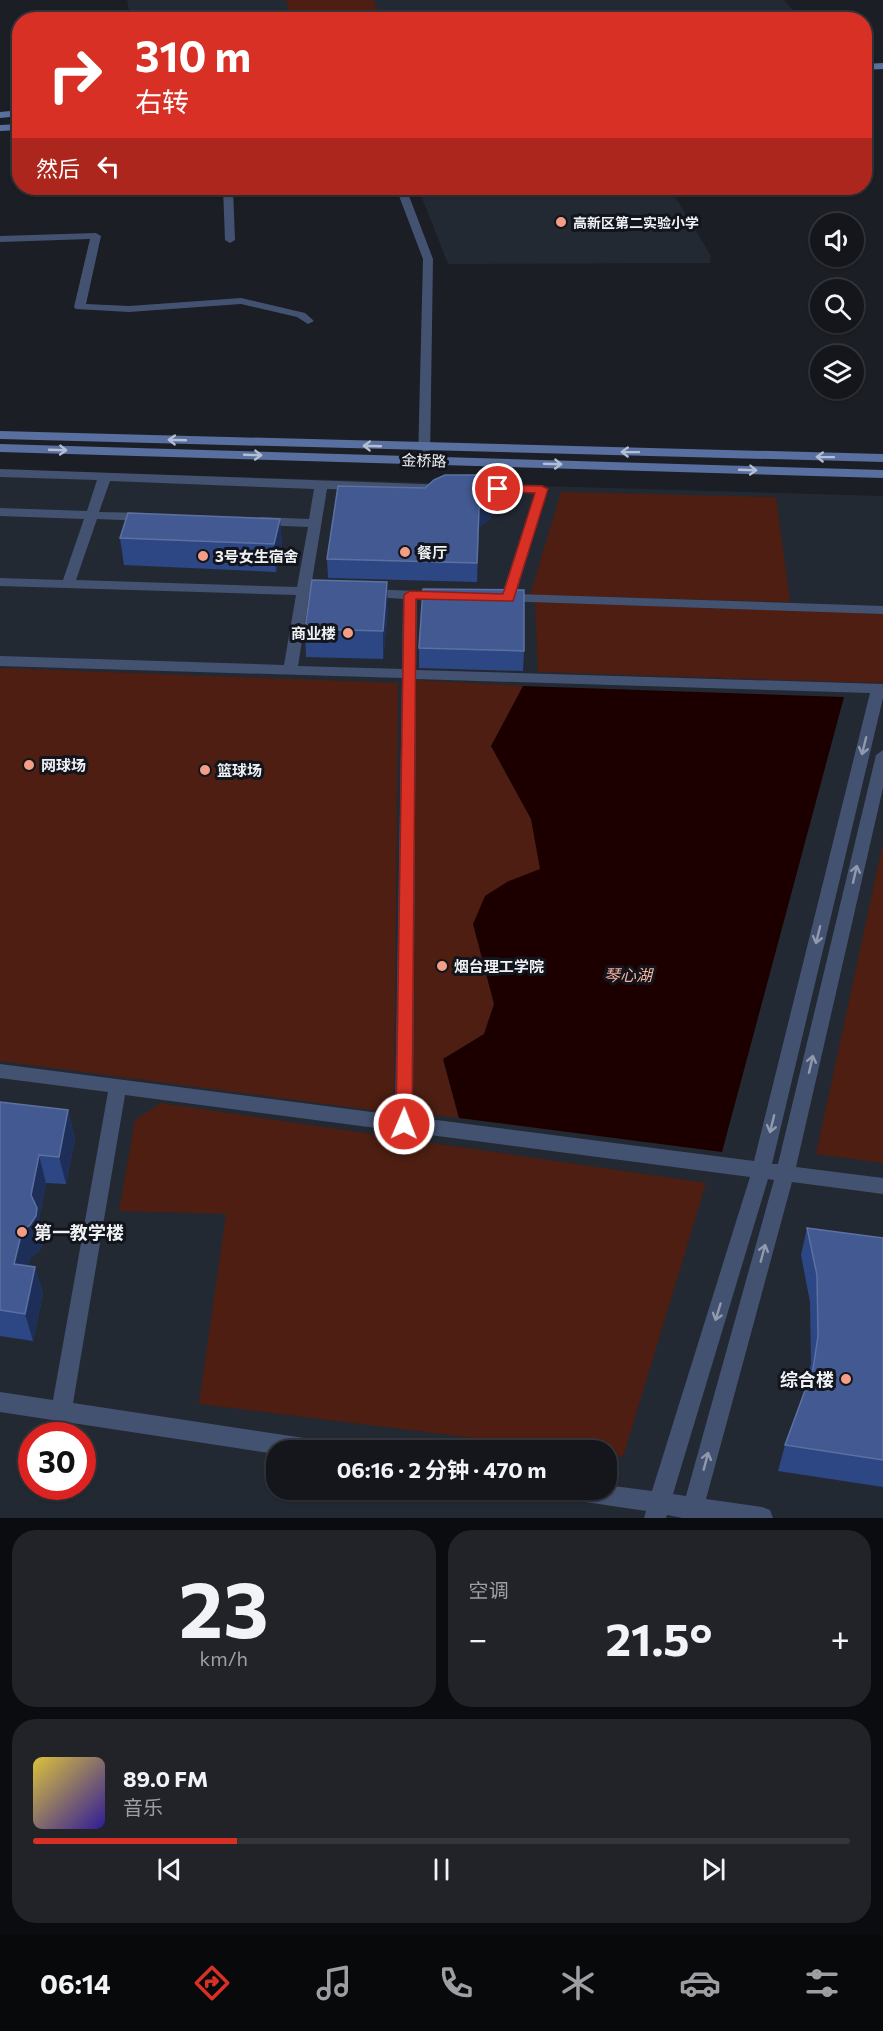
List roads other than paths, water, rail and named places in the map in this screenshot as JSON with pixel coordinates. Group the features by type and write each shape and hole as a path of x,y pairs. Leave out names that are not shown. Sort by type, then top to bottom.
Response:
{"street":[{"path":"228,195 230,240"},
{"path":"404,195 428,259 424,454"},
{"path":"0,239 96,236 80,307 129,309 241,301 301,315 308,321"},
{"name":"金桥路","path":"0,435 883,474"},
{"name":"金桥路","path":"0,448 883,458"},
{"path":"0,473 321,485 542,489 508,598"},
{"path":"68,584 105,476"},
{"path":"290,670 321,485"},
{"path":"0,512 163,518"},
{"path":"244,520 314,523"},
{"path":"0,582 454,596"},
{"path":"404,1124 410,595"},
{"path":"486,597 883,610"},
{"path":"0,661 881,689 761,1170 658,1510"},
{"path":"693,1513 785,1173 883,755"},
{"path":"0,1071 883,1186"},
{"path":"61,1412 118,1086"},
{"path":"0,1402 266,1442"},
{"path":"615,1500 658,1510 762,1518"}],"water":[{"name":"琴心湖","path":"523,686 844,697 722,1152 459,1118 443,1059 484,1034 494,1004 473,924 485,896 507,882 540,869 531,819 491,746"}],"place":[{"name":"高新区第二实验小学","path":"561,222"},
{"name":"餐厅","path":"405,552"},
{"name":"3号女生宿舍","path":"203,556"},
{"name":"商业楼","path":"348,633"},
{"name":"网球场","path":"29,765"},
{"name":"篮球场","path":"205,770"},
{"name":"烟台理工学院","path":"442,966"},
{"name":"第一教学楼","path":"22,1232"},
{"name":"综合楼","path":"846,1379"}]}
